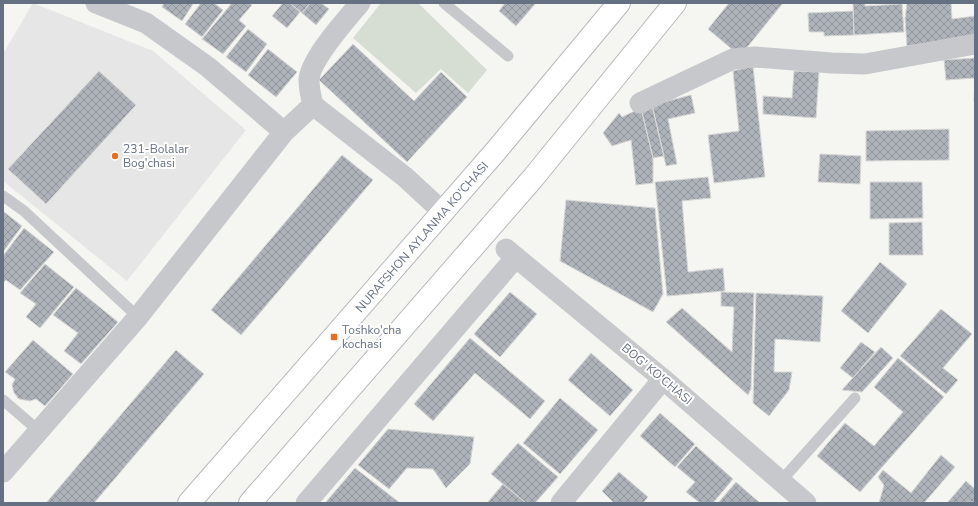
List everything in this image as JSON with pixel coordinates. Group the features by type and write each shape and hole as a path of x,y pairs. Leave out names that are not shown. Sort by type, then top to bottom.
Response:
{"main road":[{"name":"NURAFSHON AYLANMA KO'CHASI","path":"189,503 496,152 618,3"},
{"path":"250,503 533,178 675,3"}],"street":[{"path":"96,3 146,23 208,67 284,132"},
{"path":"354,5 316,62 309,80 312,105 405,177 443,212"},
{"path":"640,103 733,59 755,57 832,64 865,64 975,44"},
{"path":"3,471 138,317 284,132 312,105"},
{"name":"BOG' KO'CHASI","path":"306,503 511,253 664,379 806,503"},
{"path":"561,503 664,379"}],"lane":[{"path":"444,3 508,56"},
{"path":"3,196 24,211 138,317"},
{"path":"781,481 854,398"},
{"path":"3,400 39,431"}],"shaded area":[{"name":"231-Bolalar Bog'chasi","path":"33,3 153,51 246,130 127,281 3,181 3,54"},
{"path":"381,3 418,3 487,70 468,93 441,69 416,93 353,38"}],"building":[{"path":"164,3 193,4 182,21 162,7"},
{"path":"201,3 214,3 223,10 202,37 185,24"},
{"path":"232,3 249,3 252,5 239,20 246,26 223,54 202,39"},
{"path":"283,3 290,3 300,12 287,28 272,16"},
{"path":"290,3 310,3 302,13"},
{"path":"310,3 321,3 329,9 316,25 302,13"},
{"path":"505,3 536,3 516,26 499,11"},
{"path":"729,3 783,3 740,56 708,29"},
{"path":"853,3 865,3 865,6 902,4 904,32 854,35"},
{"path":"907,3 951,3 952,19 975,16 975,37 907,46 905,19"},
{"path":"853,11 854,35 824,36 824,32 809,32 808,13"},
{"path":"248,29 267,44 246,72 226,57"},
{"path":"353,44 414,101 441,72 467,97 407,162 319,80"},
{"path":"268,49 297,72 276,97 248,75"},
{"path":"975,58 975,78 946,80 944,60"},
{"path":"753,66 765,177 714,183 708,135 739,131 733,71"},
{"path":"99,71 136,105 46,204 8,169"},
{"path":"794,71 819,72 816,118 763,114 763,96 792,98"},
{"path":"975,78 975,102 974,102"},
{"path":"691,95 695,113 668,119 677,164 666,166 652,105"},
{"path":"652,105 664,156 653,158 641,108"},
{"path":"641,108 653,158 653,183 636,185 631,140 612,146 603,133 619,113 622,117"},
{"path":"949,129 949,160 866,161 866,131"},
{"path":"820,154 861,156 860,184 818,182"},
{"path":"342,155 373,180 241,335 211,310"},
{"path":"708,177 711,198 682,201 688,272 723,268 725,291 667,296 655,182"},
{"path":"870,182 922,182 923,218 870,219"},
{"path":"566,200 655,208 663,294 653,312 560,261"},
{"path":"3,211 22,226 3,252"},
{"path":"922,222 923,255 889,255 889,223"},
{"path":"24,228 54,252 20,290 6,280 3,283 3,256"},
{"path":"880,262 907,284 868,333 841,311"},
{"path":"45,264 74,287 40,328 26,317 36,304 20,293"},
{"path":"76,288 118,322 81,364 64,351 78,333 53,315"},
{"path":"510,292 537,314 500,357 474,334"},
{"path":"721,292 754,293 751,389 748,395 666,322 682,308 732,352 734,307 721,306"},
{"path":"756,293 823,296 820,342 775,339 774,372 792,372 789,390 769,416 753,403"},
{"path":"941,309 972,334 943,368 958,380 946,394 900,356"},
{"path":"470,338 545,401 530,419 475,373 433,421 414,404"},
{"path":"33,340 73,374 45,406 36,399 30,401 19,399 14,393 12,385 15,379 5,372"},
{"path":"861,342 875,352 853,378 840,368"},
{"path":"881,347 893,358 862,392 842,390"},
{"path":"176,350 204,374 94,503 46,503"},
{"path":"591,353 633,390 610,416 568,380"},
{"path":"898,358 944,397 860,492 817,456 845,423 874,446 903,412 874,387"},
{"path":"560,398 598,430 560,474 523,443"},
{"path":"660,413 695,444 675,467 640,436"},
{"path":"388,429 474,437 470,464 446,488 433,469 407,468 389,489 358,465"},
{"path":"518,443 558,477 535,503 526,503 491,474"},
{"path":"696,446 733,479 713,503 700,503 686,492 695,482 677,467"},
{"path":"941,455 955,467 924,503 879,503 884,485 878,477 883,470 911,493"},
{"path":"355,468 400,503 325,503"},
{"path":"619,472 648,497 643,503 614,503 602,491"},
{"path":"966,481 975,489 975,502 947,503"},
{"path":"736,482 760,503 718,503"},
{"path":"503,484 526,503 487,503"}],"place":[{"name":"231-Bolalar Bog'chasi","path":"115,156"},
{"name":"Toshko'cha kochasi","path":"334,337"}]}
